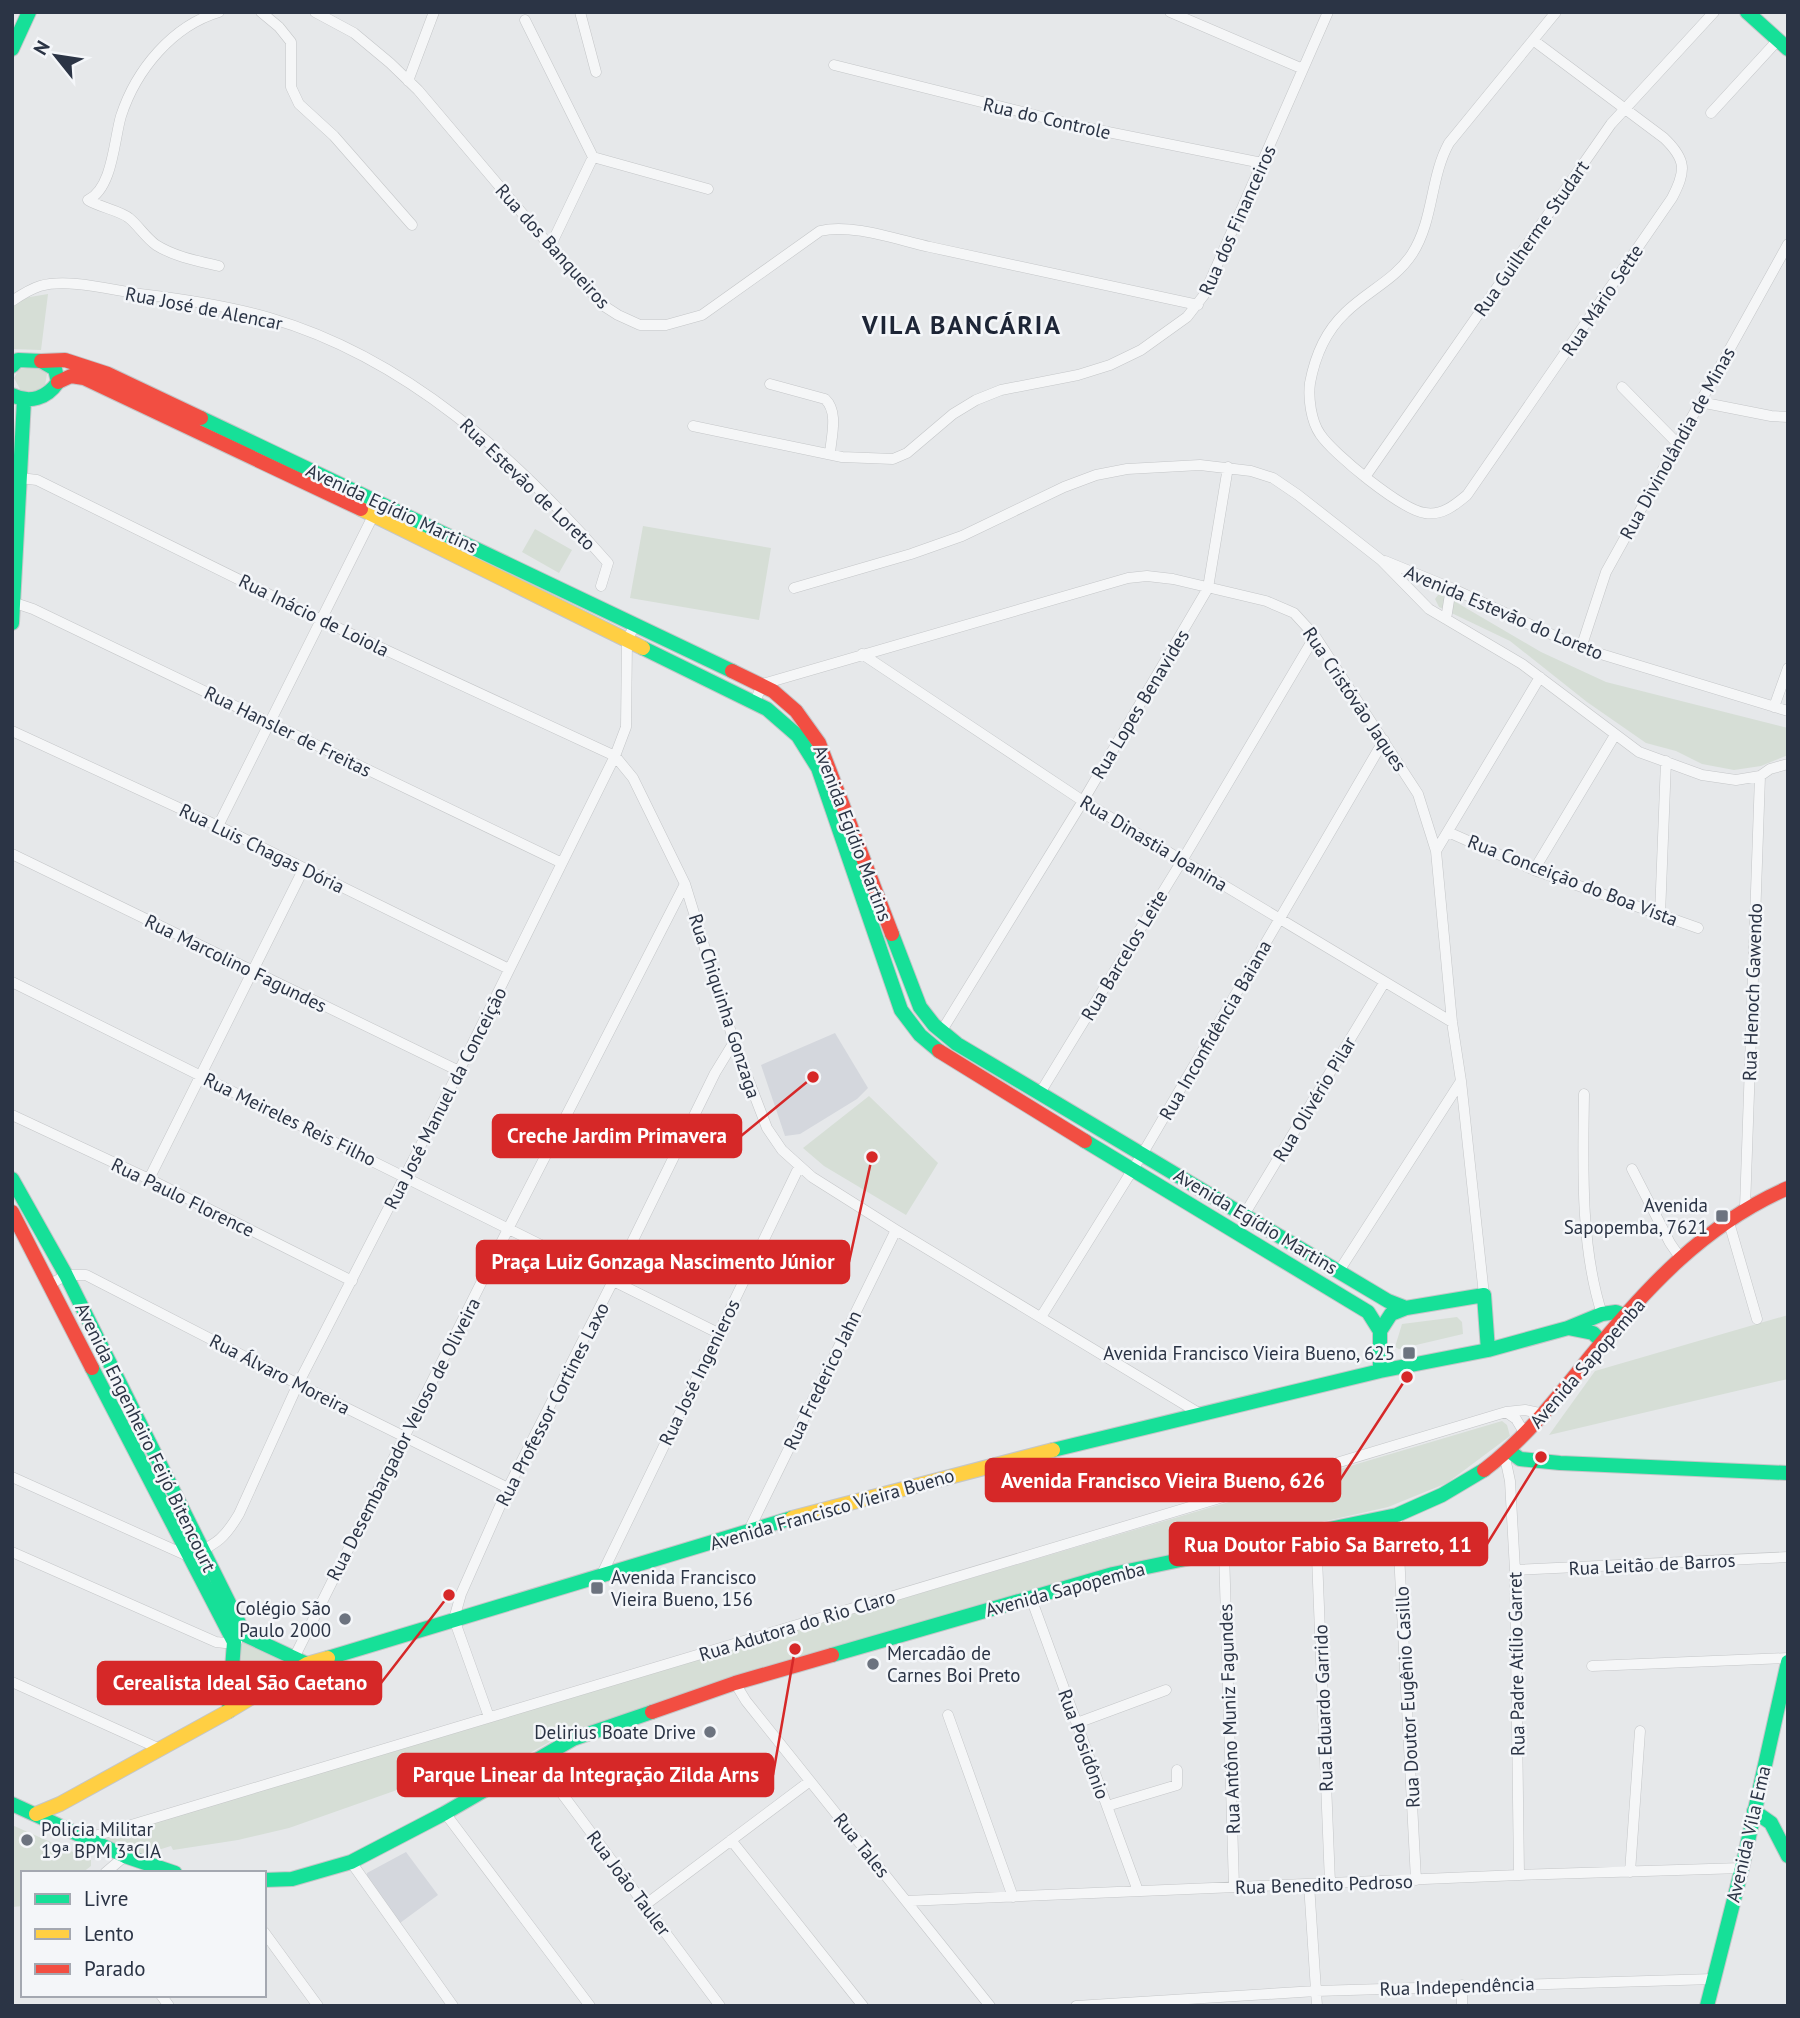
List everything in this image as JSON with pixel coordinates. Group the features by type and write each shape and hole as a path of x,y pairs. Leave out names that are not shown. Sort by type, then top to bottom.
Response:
{"main road":[{"path":"1747,12 1783,45"},
{"path":"12,49 24,14"},
{"name":"Avenida Egídio Martins","path":"14,361 65,360 88,366 377,509 627,641 755,701 785,723 810,753 818,768 901,1010 911,1026 944,1055 1368,1312 1380,1331"},
{"path":"12,623 18,398 42,397 58,382 55,369 41,361"},
{"name":"Avenida Egídio Martins","path":"58,382 71,376 84,378 635,624 763,684 796,711 819,743 920,1007 941,1032 1388,1301 1406,1308"},
{"name":"Avenida Engenheiro Feijó Bitencourt","path":"12,1179 66,1275 196,1554"},
{"name":"Avenida Sapopemba","path":"266,1880 292,1879 351,1862 588,1733 736,1684 1113,1574 1397,1515 1455,1490 1506,1452 1525,1434 1602,1342 1681,1259 1728,1219 1788,1188"},
{"name":"Avenida Engenheiro Feijó Bitencourt","path":"12,1212 239,1639"},
{"path":"1380,1371 1380,1331 1391,1314 1406,1308 1484,1295"},
{"name":"Rua Cristóvão Jaques","path":"1484,1295 1488,1350"},
{"name":"Avenida Francisco Vieira Bueno","path":"36,1815 229,1711 300,1661 600,1578 750,1530 992,1464 1380,1371 1488,1350 1568,1328 1602,1314 1616,1312 1626,1316"},
{"path":"1568,1328 1593,1333 1602,1342"},
{"path":"1506,1452 1521,1459 1560,1463 1788,1473"},
{"path":"229,1711 239,1639 300,1661"},
{"name":"Avenida Vila Ema","path":"1707,2006 1788,1660"},
{"path":"12,1804 125,1856 169,1871"},
{"path":"1754,1811 1783,1834 1788,1856"}],"street":[{"path":"219,12 174,37 149,63 135,83 120,119 105,179 96,194 88,200 104,209 126,215 138,230 177,256 219,267"},
{"path":"261,12 279,27 291,42 291,87 299,104 334,136 412,225"},
{"name":"Rua dos Banqueiros","path":"315,12 354,33 408,80 550,247 604,306 618,316 640,325 666,326 702,315 820,231 831,228 894,239 1198,305"},
{"path":"408,80 434,12"},
{"path":"580,12 596,72"},
{"path":"1170,12 1303,69"},
{"name":"Rua dos Financeiros","path":"693,426 830,454 893,459 907,453 953,414 976,400 1001,390 1078,375 1141,351 1170,331 1198,305 1328,12"},
{"name":"Rua Mário Sette","path":"1533,40 1675,148 1682,161 1683,170 1672,198 1467,495 1456,505 1440,513 1424,513 1411,508 1365,477 1325,441 1314,423 1309,387 1321,345 1330,328 1346,312 1391,279 1414,251 1427,219 1439,167 1446,150 1533,40 1556,12"},
{"name":"Rua Guilherme Studart","path":"1365,477 1504,275 1625,108 1714,12"},
{"path":"526,20 593,157 708,189"},
{"path":"1711,113 1783,45"},
{"name":"Rua do Controle","path":"834,65 1078,126 1262,163"},
{"path":"550,247 593,157"},
{"name":"Rua Divinolândia de Minas","path":"1581,648 1606,572 1788,244"},
{"name":"Rua José de Alencar","path":"12,301 43,285 72,284 176,298 269,317 347,348 426,392"},
{"path":"770,384 829,402 833,412 830,454"},
{"path":"1622,387 1677,443"},
{"name":"Rua Estevão de Loreto","path":"426,392 482,437 579,530 608,563 601,586"},
{"path":"1700,402 1788,417"},
{"name":"Avenida Estevão do Loreto","path":"794,588 911,554 962,536 1064,487 1096,475 1127,469 1200,465 1251,471 1273,478 1298,495 1381,560 1429,609 1540,677 1639,752 1715,778 1736,780 1760,776 1770,769 1788,764"},
{"name":"Rua Lopes Benavides","path":"941,1032 1083,801 1208,588 1228,467"},
{"name":"Rua Inácio de Loiola","path":"16,477 37,480 321,620 615,756"},
{"path":"218,826 377,509"},
{"name":"Avenida Estevão do Loreto","path":"1381,560 1581,648 1788,710"},
{"name":"Rua Cristóvão Jaques","path":"763,684 1128,578 1147,576 1174,579 1279,605 1294,613 1315,636 1418,794 1436,851 1452,1022 1484,1295"},
{"path":"1446,619 1451,589"},
{"name":"Rua Hansler de Freitas","path":"13,602 33,609 562,863"},
{"name":"Rua José Manuel da Conceição","path":"196,1554 221,1541 239,1514 298,1384 460,1071 615,756 626,721 627,641 635,624"},
{"name":"Rua Barcelos Leite","path":"1040,1093 1315,636"},
{"name":"Rua Dinastia Joanina","path":"862,654 1083,801 1452,1022"},
{"path":"1774,707 1788,668"},
{"path":"1436,851 1540,677"},
{"path":"755,701 763,684"},
{"name":"Rua Luis Chagas Dória","path":"12,731 218,826 509,969"},
{"path":"1534,870 1615,735"},
{"name":"Rua Inconfidência Baiana","path":"1041,1317 1143,1153 1384,740"},
{"name":"Rua Chiquinha Gonzaga","path":"615,756 633,778 685,884 734,1042 767,1128 782,1150 799,1167 895,1230 1202,1415"},
{"path":"1660,915 1666,761"},
{"name":"Rua Henoch Gawendo","path":"1745,1208 1760,776"},
{"name":"Rua Conceição do Boa Vista","path":"1448,832 1534,870 1699,928"},
{"name":"Rua Marcolino Fagundes","path":"12,854 460,1071"},
{"path":"149,1179 304,868"},
{"name":"Rua Desembargador Veloso de Oliveira","path":"300,1661 404,1436 685,884"},
{"name":"Rua Meireles Reis Filho","path":"12,982 718,1332"},
{"name":"Rua Olivério Pilar","path":"1244,1215 1384,983"},
{"name":"Rua Professor Cortines Laxo","path":"454,1619 473,1564 508,1488 715,1073 734,1042"},
{"path":"1339,1271 1461,1082"},
{"path":"1584,1094 1583,1188 1593,1288 1602,1314"},
{"name":"Rua Paulo Florence","path":"12,1115 149,1179 352,1281"},
{"name":"Rua José Ingenieros","path":"600,1578 799,1167"},
{"path":"1632,1169 1681,1259"},
{"path":"1728,1219 1757,1319"},
{"name":"Rua Frederico Jahn","path":"750,1530 895,1230"},
{"path":"51,1284 66,1275"},
{"name":"Rua Álvaro Moreira","path":"66,1275 86,1275 508,1488"},
{"name":"Rua Adutora do Rio Claro","path":"88,1838 1506,1412 1525,1410 1544,1414"},
{"path":"1506,1412 1516,1419 1525,1434"},
{"name":"Rua Padre Atílio Garret","path":"1506,1452 1516,1570 1519,1875"},
{"path":"12,1477 196,1554"},
{"name":"Rua Doutor Eugênio Casillo","path":"1397,1515 1416,1880"},
{"name":"Rua Eduardo Garrido","path":"1315,1532 1330,1883"},
{"name":"Rua Antôno Muniz Fagundes","path":"1223,1551 1234,1887"},
{"path":"12,1552 216,1642 239,1639"},
{"name":"Rua Leitão de Barros","path":"1516,1570 1788,1557"},
{"name":"Rua Posidônio","path":"1031,1598 1138,1891"},
{"path":"454,1619 489,1717"},
{"path":"1592,1666 1788,1660"},
{"path":"12,1682 160,1749"},
{"name":"Rua Tales","path":"736,1684 746,1701 990,2006"},
{"path":"1077,1723 1166,1690"},
{"path":"948,1714 1013,1897"},
{"path":"1630,1872 1640,1731"},
{"name":"Rua João Tauler","path":"537,1760 720,2006"},
{"path":"1107,1805 1177,1784 1177,1770"},
{"path":"645,1905 810,1781"},
{"path":"445,1813 590,2006"},
{"path":"731,1840 863,2006"},
{"path":"108,1871 125,1856"},
{"path":"351,1862 453,2006"},
{"name":"Rua Benedito Pedroso","path":"906,1901 1741,1868"},
{"path":"1309,1884 1317,2006"},
{"path":"266,1935 318,2006"},
{"name":"Rua Independência","path":"1076,2006 1315,1991 1713,1979"},
{"path":"1462,1985 1462,2006"}],"shaded area":[{"path":"48,294 41,350 12,349 12,300"},
{"path":"37,367 47,374 45,385 34,392 21,391 14,378 19,369"},
{"path":"643,526 771,548 759,620 630,598"},
{"path":"535,529 572,550 559,573 522,552"},
{"path":"1442,594 1541,652 1606,682 1788,728 1788,755 1761,766 1734,770 1702,764 1676,751 1646,743 1587,702 1510,641 1439,607 1435,599"},
{"path":"835,1033 868,1088 857,1099 800,1134 785,1136 761,1065"},
{"path":"869,1096 938,1163 906,1215 824,1166 803,1148"},
{"path":"1788,1315 1788,1379 1549,1435 1595,1371"},
{"path":"1457,1317 1462,1322 1463,1334 1399,1349 1395,1347 1402,1324"},
{"path":"1502,1421 1507,1425 1510,1436 1447,1483 1388,1507 1168,1557 553,1740 480,1781 472,1766 289,1828 238,1840 173,1850 171,1846 142,1855 101,1836"},
{"path":"245,1635 307,1664 230,1711 234,1642"},
{"path":"12,1825 91,1860 91,1866 85,1871 21,1871 21,1906 12,1907"},
{"path":"406,1852 438,1895 400,1923 367,1877 367,1873"}],"traffic: fast":[{"path":"12,49 29,12"},
{"path":"1747,12 1788,49"},
{"path":"12,366 18,360 41,361 55,369 58,382 49,392 38,398 25,399 12,395"},
{"path":"12,623 24,400"},
{"path":"201,418 732,671"},
{"path":"643,648 767,709 798,736 818,768 901,1010 920,1035 939,1051"},
{"path":"892,934 920,1007 934,1025 957,1044 1388,1301 1406,1308"},
{"path":"1085,1141 1368,1312 1380,1331"},
{"path":"12,1179 66,1275 245,1635 307,1664"},
{"path":"1380,1371 1380,1331 1391,1314 1406,1308 1484,1295 1488,1350"},
{"path":"1053,1450 1380,1371 1488,1350 1568,1328 1602,1314 1616,1312 1626,1316"},
{"path":"1568,1328 1593,1333 1602,1342"},
{"path":"92,1368 234,1642 229,1711"},
{"path":"1508,1450 1520,1459 1560,1463 1788,1473"},
{"path":"832,1655 1113,1574 1397,1515 1442,1495 1484,1470"},
{"path":"328,1658 792,1518"},
{"path":"1707,2006 1742,1868 1788,1662"},
{"path":"266,1880 292,1879 351,1862 445,1813 573,1739 652,1712"},
{"path":"12,1804 125,1856 169,1871"},
{"path":"1754,1811 1771,1823 1788,1856"}],"traffic: slow":[{"path":"361,509 643,648"},
{"path":"792,1518 1053,1450"},
{"path":"36,1814 60,1804 229,1711 307,1664 328,1658"}],"traffic: jam":[{"path":"41,361 65,360 108,374 201,418"},
{"path":"58,382 71,376 84,378 361,509"},
{"path":"732,671 773,691 796,711 819,743 892,934"},
{"path":"939,1051 1085,1141"},
{"path":"1484,1470 1527,1431 1611,1331 1679,1260 1730,1220 1788,1188"},
{"path":"12,1212 92,1368"},
{"path":"652,1712 735,1683 832,1655"}],"place":[{"name":"Creche Jardim Primavera","path":"813,1077"},
{"name":"Praça Luiz Gonzaga Nascimento Júnior","path":"872,1157"},
{"name":"Avenida Sapopemba, 7621","path":"1722,1216"},
{"name":"Avenida Francisco Vieira Bueno, 625","path":"1409,1353"},
{"name":"Avenida Francisco Vieira Bueno, 626","path":"1407,1377"},
{"name":"Rua Doutor Fabio Sa Barreto, 11","path":"1541,1457"},
{"name":"Avenida Francisco Vieira Bueno, 156","path":"597,1588"},
{"name":"Cerealista Ideal São Caetano","path":"449,1595"},
{"name":"Colégio São Paulo 2000","path":"345,1619"},
{"name":"Parque Linear da Integração Zilda Arns","path":"795,1649"},
{"name":"Mercadão de Carnes Boi Preto","path":"873,1664"},
{"name":"Delirius Boate Drive","path":"710,1732"},
{"name":"Policia Militar 19ª BPM 3ªCIA","path":"27,1840"}],"district":[{"name":"VILA BANCÁRIA","path":"962,325"}]}
